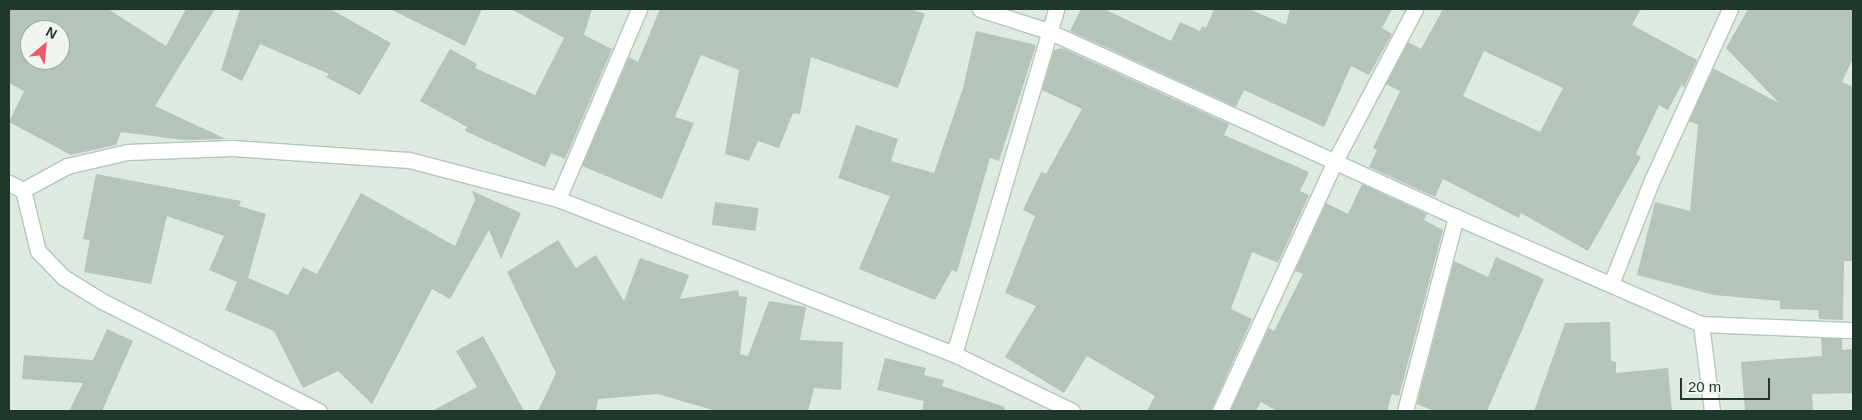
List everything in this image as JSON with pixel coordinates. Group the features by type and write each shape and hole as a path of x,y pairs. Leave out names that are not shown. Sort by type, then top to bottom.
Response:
{"street":[{"path":"558,199 639,9"},
{"path":"980,9 1048,30 1456,217 1702,324 1853,330"},
{"path":"954,354 1048,30 1056,9"},
{"path":"1220,411 1335,161 1415,9"},
{"path":"1612,284 1652,180 1730,9"},
{"path":"23,190 67,166 127,152 232,148 409,160 558,199 743,274 954,354 1072,411"},
{"path":"9,183 23,190 38,251 63,277 102,301 319,411"},
{"path":"1405,411 1456,217"},
{"path":"1702,324 1712,411"}],"building":[{"path":"9,9 108,9 166,46 186,9 215,9 155,106 226,139 184,140 121,132 116,145 71,155 9,122 24,91 9,83"},
{"path":"240,9 330,9 391,43 360,95 326,77 329,74 260,44 242,81 221,70"},
{"path":"390,9 482,9 465,46"},
{"path":"511,9 592,9 584,35 612,49 565,159 551,153 545,167 465,131 467,127 420,101 450,49 477,64 475,68 535,95 564,38"},
{"path":"660,9 911,9 925,14 898,88 811,57 800,114 793,113 779,148 758,141 749,161 725,154 739,70 701,55 675,117 694,123 662,199 582,166 629,57 638,62"},
{"path":"1081,9 1104,9 1171,41 1180,22 1200,31 1202,26 1206,28 1214,9 1249,9 1286,25 1290,9 1392,9 1382,28 1392,34 1369,75 1351,66 1324,127 1244,90 1236,107 1070,31"},
{"path":"1443,9 1641,9 1632,25 1697,60 1684,88 1682,84 1668,110 1659,105 1636,154 1641,157 1588,251 1521,213 1519,218 1443,179 1435,197 1369,167 1377,150 1373,148 1400,91 1386,84 1408,42 1421,49","holes":["1484,51 1563,88 1540,132 1463,96"]},
{"path":"1748,9 1853,9 1853,58 1842,82 1853,87 1853,261 1844,261 1843,320 1819,319 1818,310 1780,309 1780,301 1714,295 1637,275 1655,202 1690,211 1698,125 1689,121 1713,68 1779,103 1726,48"},
{"path":"976,31 1036,45 999,161 990,158 957,272 952,270 935,300 859,269 890,196 838,178 856,125 898,139 891,161 934,173 963,88"},
{"path":"1062,48 1229,124 1224,135 1309,172 1300,191 1309,195 1278,263 1252,252 1231,309 1252,319 1211,411 1147,411 1155,396 1087,356 1064,393 1005,357 1036,306 1005,293 1035,216 1023,210 1041,172 1046,174 1082,109 1042,90 1054,50"},
{"path":"96,174 241,201 239,206 266,214 248,278 288,295 303,267 317,274 361,193 455,246 475,200 472,191 521,213 501,259 489,230 450,299 432,289 372,404 338,371 303,388 274,331 225,310 237,282 209,270 224,236 167,216 151,284 84,272 90,240 83,239"},
{"path":"1362,184 1427,214 1424,220 1443,230 1399,396 1392,394 1387,411 1277,411 1261,402 1256,411 1230,411 1269,328 1274,331 1303,274 1295,271 1326,203 1348,214"},
{"path":"715,202 759,208 755,231 712,225"},
{"path":"558,240 576,268 596,255 624,301 640,258 689,275 680,299 738,290 739,296 747,297 740,354 748,356 769,301 806,307 800,340 843,342 841,390 814,388 808,411 716,411 658,394 598,399 596,411 538,411 556,373 507,272"},
{"path":"1496,257 1544,279 1487,411 1434,411 1417,404 1454,261 1488,277"},
{"path":"1610,322 1611,361 1616,362 1616,373 1668,368 1672,411 1534,411 1565,323"},
{"path":"107,329 133,341 102,411 69,411 83,383 22,379 24,355 93,360"},
{"path":"483,336 524,411 432,411 477,387 456,351"},
{"path":"1821,338 1842,339 1842,350 1852,349 1853,393 1812,394 1813,411 1745,411 1741,362 1822,356"},
{"path":"885,358 926,368 924,375 944,380 942,386 1005,407 1004,411 922,411 924,401 877,390"}]}
